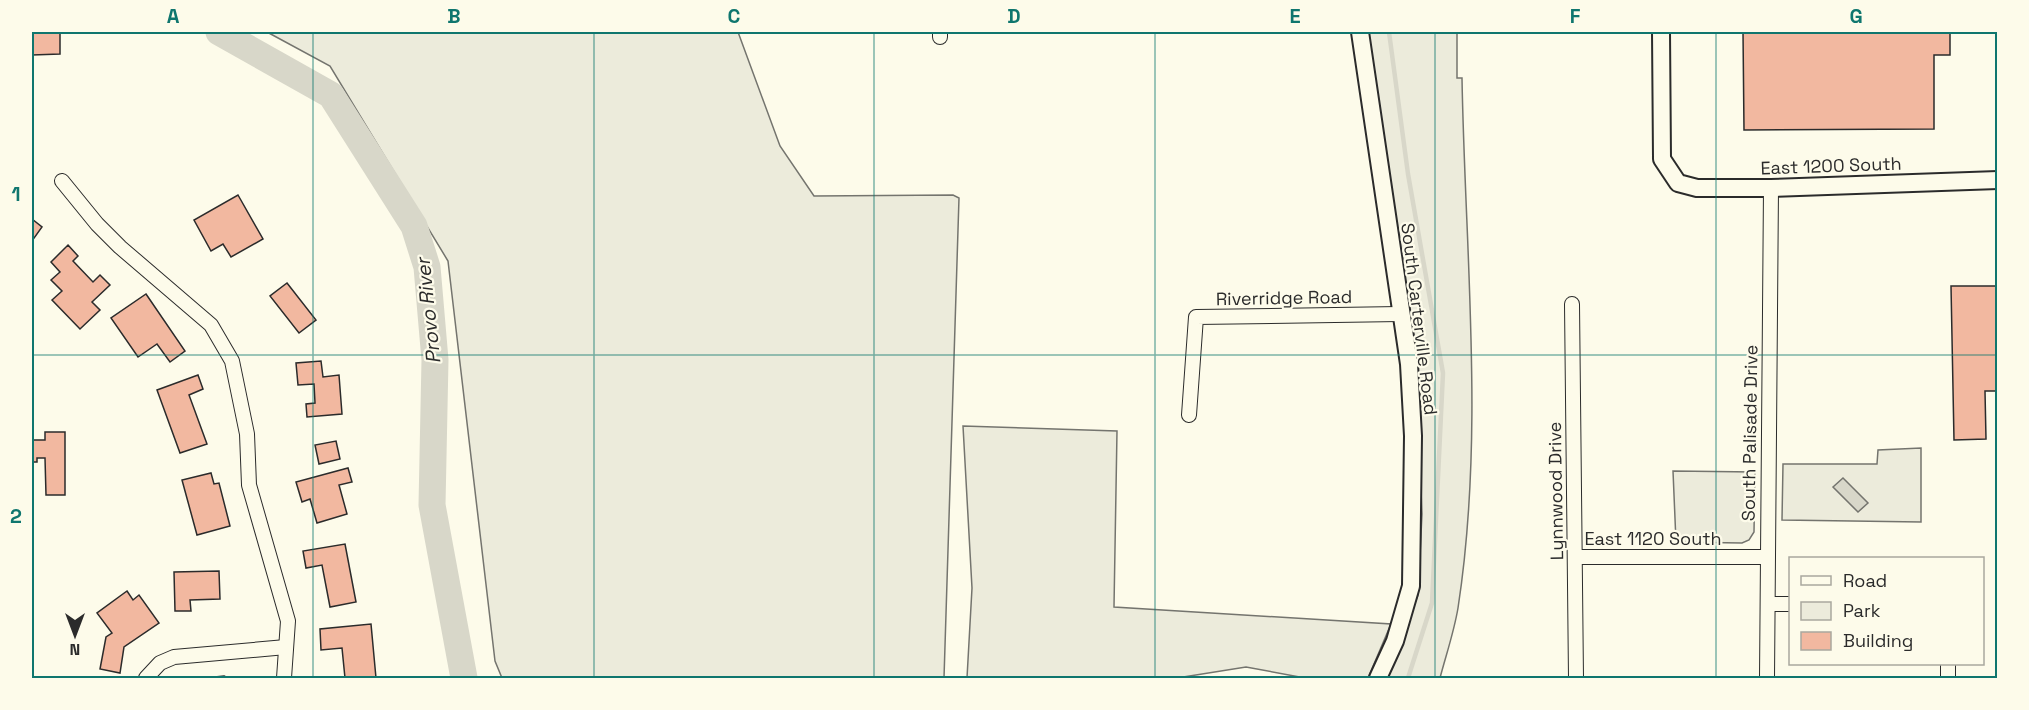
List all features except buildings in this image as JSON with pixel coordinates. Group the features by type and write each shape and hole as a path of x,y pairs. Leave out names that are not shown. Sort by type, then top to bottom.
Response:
{"street":[{"name":"South Carterville Road","path":"1360,32 1408,364 1413,436 1413,559 1408,601 1395,641 1378,678"},
{"name":"East 1200 South","path":"1661,32 1662,159 1678,183 1697,188 1771,188 1998,180"},
{"path":"62,181 97,224 200,314 224,344 238,380 249,453 249,485 288,621 284,678"},
{"name":"South Palisade Drive","path":"1767,678 1766,557 1771,188"},
{"name":"Lynnwood Drive","path":"1572,304 1576,678"},
{"name":"Riverridge Road","path":"1189,415 1196,317 1400,314"},
{"name":"East 1120 South","path":"1575,557 1766,557"},
{"path":"1768,604 1789,604"},
{"path":"146,678 160,663 174,657 286,647"}],"green space":[{"path":"267,32 738,32 780,146 814,196 953,195 959,198 944,678 502,678 495,661 448,261 330,66"},
{"path":"1365,32 1457,32 1457,78 1462,78 1472,410 1466,542 1458,608 1440,678 1386,678 1418,595 1422,514 1416,370"},
{"path":"963,426 1117,431 1114,607 1391,624 1368,678 1305,678 1246,667 1177,678 967,678 972,588"},
{"path":"1921,448 1921,522 1782,520 1783,464 1877,464 1878,450"},
{"path":"1673,471 1755,472 1754,532 1749,540 1742,543 1676,542"}],"shaded area":[{"path":"1843,478 1868,503 1858,512 1833,487"}],"waterway":[{"name":"Provo River","path":"219,32 331,95 414,226 427,267 435,360 432,505 464,678"},
{"path":"1389,32 1408,174 1443,373 1432,603 1408,678"}]}
